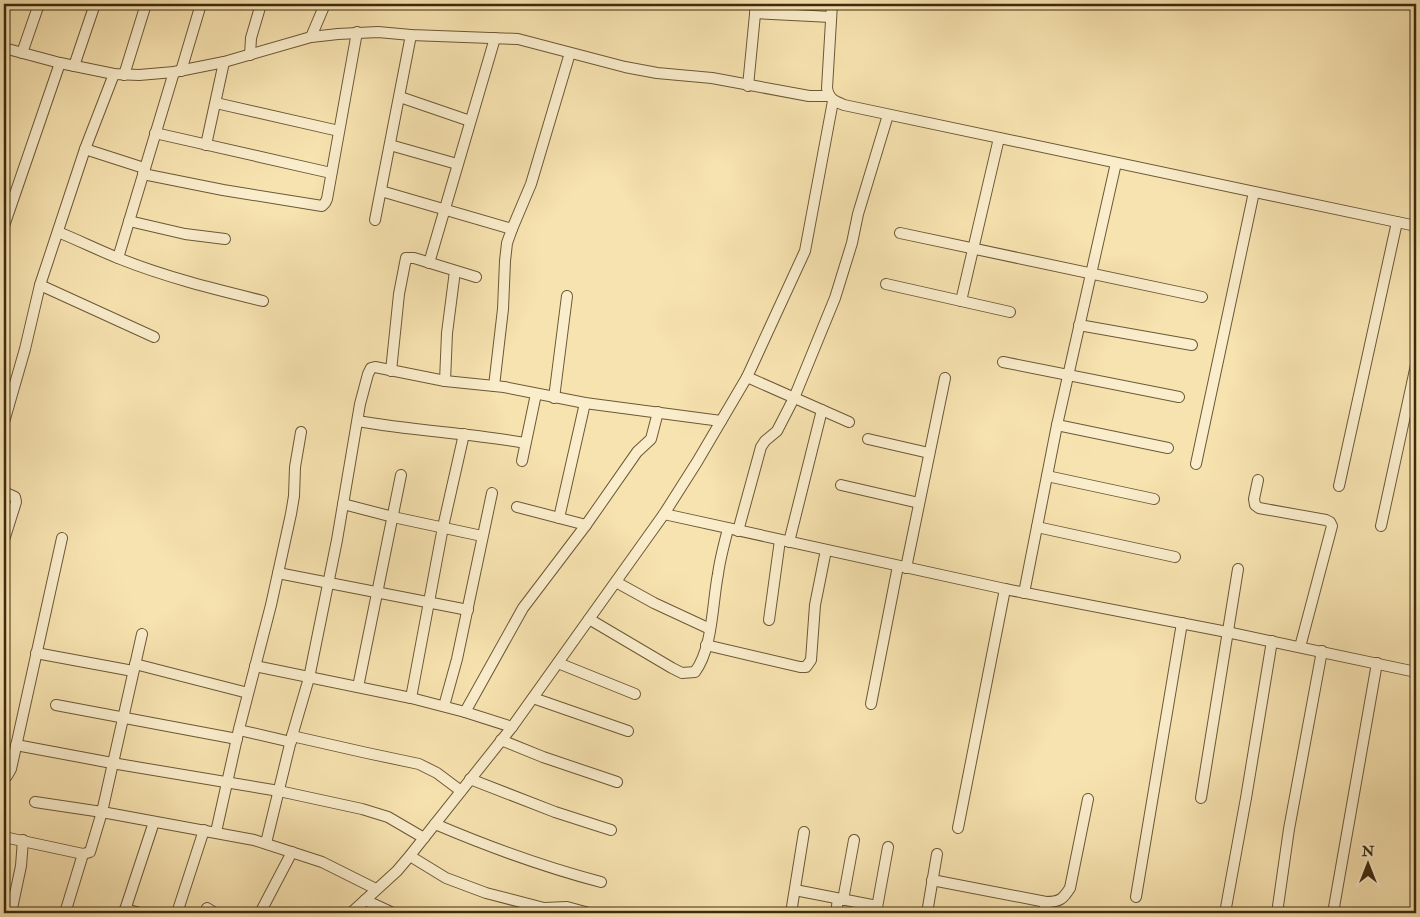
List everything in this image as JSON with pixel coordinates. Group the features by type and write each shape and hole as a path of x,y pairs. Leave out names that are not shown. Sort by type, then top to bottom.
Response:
{"street":[{"path":"22,53 39,4"},
{"path":"74,66 95,4"},
{"path":"4,422 25,349 40,285 85,150 119,74 146,4"},
{"path":"118,258 155,133 201,4"},
{"path":"250,55 251,38 261,4"},
{"path":"311,37 325,4"},
{"path":"630,4 638,4"},
{"path":"351,913 397,871 410,856 512,727 664,514 698,462 747,377 804,250 831,98 827,88 832,4"},
{"path":"748,86 755,8 831,18"},
{"path":"4,48 60,64 119,74 178,72 224,62 311,37 357,32 518,39 625,67 657,73 712,78 748,86 831,98 844,106 1416,226"},
{"path":"85,150 144,171 223,190 322,206 325,203 357,32"},
{"path":"375,220 411,35"},
{"path":"429,263 495,38"},
{"path":"494,386 503,302 505,261 512,229 531,184 570,53"},
{"path":"206,145 224,62"},
{"path":"4,226 60,64"},
{"path":"400,97 470,120"},
{"path":"216,103 338,131"},
{"path":"590,618 682,673 695,672 699,666 710,629 718,575 761,447 777,431 794,398 835,298 888,115"},
{"path":"155,133 331,173"},
{"path":"961,302 998,138"},
{"path":"390,145 457,164"},
{"path":"1024,593 1057,425 1116,163"},
{"path":"381,192 512,229"},
{"path":"1196,464 1254,192"},
{"path":"129,221 185,234 225,239"},
{"path":"1339,486 1397,222"},
{"path":"58,232 118,258 206,287 263,301"},
{"path":"900,232 1202,296"},
{"path":"391,371 399,294 406,258 410,257 476,277"},
{"path":"445,381 447,333 455,271"},
{"path":"886,284 1010,312"},
{"path":"40,285 154,337"},
{"path":"554,398 567,296"},
{"path":"1079,325 1192,345"},
{"path":"1003,362 1179,397"},
{"path":"1382,526 1416,366"},
{"path":"266,844 309,678 338,540 360,404 371,368 445,381 494,386 585,403 720,421"},
{"path":"747,377 849,422"},
{"path":"871,704 902,567 919,503 945,378"},
{"path":"522,461 536,394"},
{"path":"559,518 585,403"},
{"path":"768,620 784,541 822,410"},
{"path":"465,712 523,608 586,525 637,452 650,439 658,412"},
{"path":"358,421 411,430 464,434 525,443"},
{"path":"1057,425 1168,448"},
{"path":"216,832 291,514 295,466 301,432"},
{"path":"411,698 443,527 464,434"},
{"path":"868,439 929,453"},
{"path":"358,687 401,475"},
{"path":"1047,476 1154,500"},
{"path":"1258,480 1254,499 1255,505 1259,508 1326,520 1332,526 1300,647"},
{"path":"841,485 919,503"},
{"path":"4,492 15,497 16,502 4,540"},
{"path":"444,706 457,659 492,493"},
{"path":"343,504 482,536"},
{"path":"518,507 586,525"},
{"path":"664,514 1024,593 1322,651 1416,672"},
{"path":"1037,527 1175,557"},
{"path":"4,775 7,776 10,772 62,538"},
{"path":"706,645 800,666 809,664 811,660 815,605 826,550"},
{"path":"1201,798 1238,569"},
{"path":"278,573 468,610"},
{"path":"616,582 654,603 710,629"},
{"path":"958,828 1005,589"},
{"path":"1136,897 1182,623"},
{"path":"4,837 83,854 90,852 102,812 142,634"},
{"path":"1225,913 1272,641"},
{"path":"1277,913 1289,829 1322,651"},
{"path":"36,653 134,667 248,693"},
{"path":"558,663 635,694"},
{"path":"1333,913 1377,663"},
{"path":"255,666 411,698 512,727"},
{"path":"533,698 628,730"},
{"path":"56,705 238,734 292,739 419,764 437,773 461,791"},
{"path":"501,740 543,757 617,782"},
{"path":"16,745 279,791 378,813 424,838"},
{"path":"470,779 555,812 612,830"},
{"path":"932,880 1046,902 1058,902 1064,898 1070,888 1088,798"},
{"path":"36,802 243,837 322,862 376,889"},
{"path":"140,913 124,911 154,822"},
{"path":"435,824 476,842 551,868 601,882"},
{"path":"177,913 204,830"},
{"path":"791,913 804,832"},
{"path":"11,913 21,866 23,840"},
{"path":"836,913 841,899 854,840"},
{"path":"794,890 841,899 876,910 888,847"},
{"path":"260,913 292,852"},
{"path":"65,913 83,854"},
{"path":"926,913 937,854"},
{"path":"410,856 446,878 486,893 544,908 566,907 589,913"},
{"path":"365,900 393,913"},
{"path":"1044,913 1046,902"}]}
